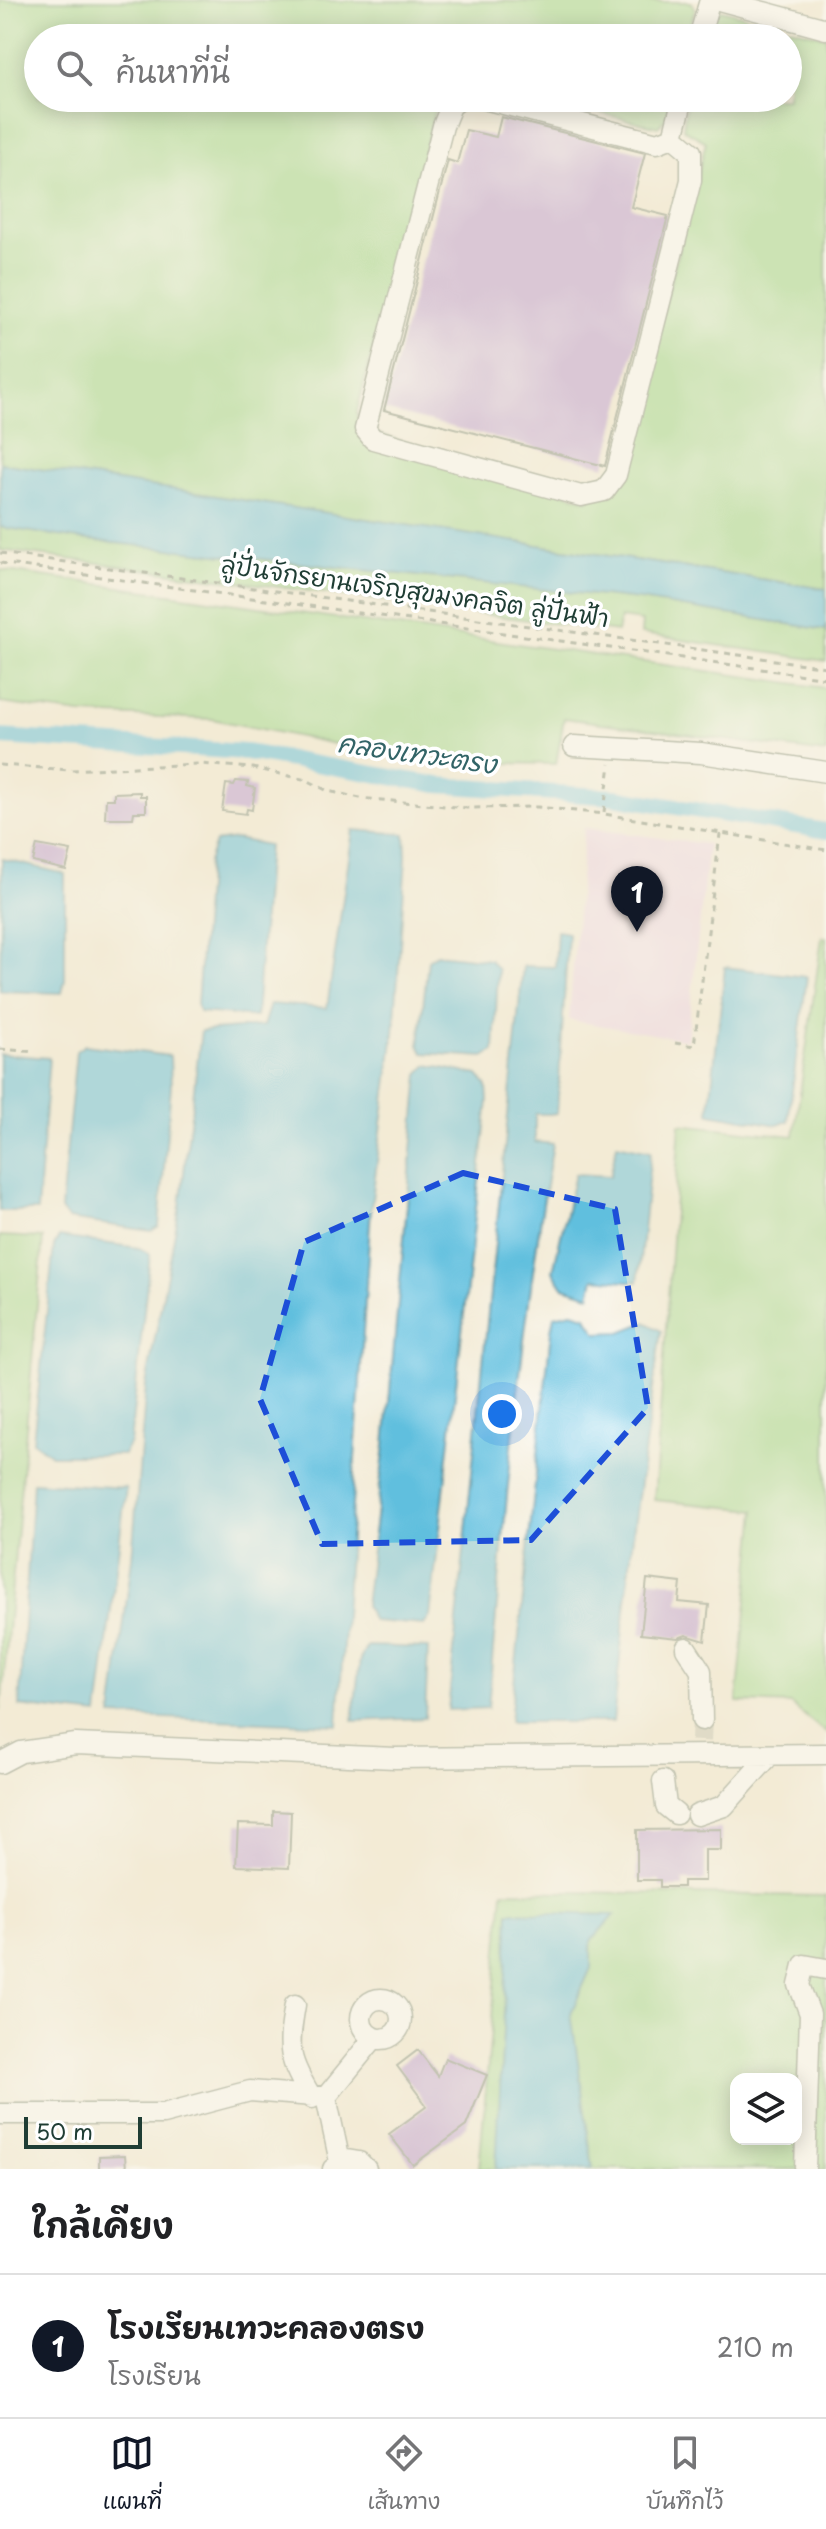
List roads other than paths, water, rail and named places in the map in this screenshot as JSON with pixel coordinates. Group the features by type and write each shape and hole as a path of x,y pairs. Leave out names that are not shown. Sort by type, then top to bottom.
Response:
{"street":[{"path":"703,24 710,0"},
{"path":"719,0 826,29"},
{"path":"449,112 365,429 373,439 581,496 604,491 616,475 691,180 691,152 673,137"},
{"path":"535,112 657,143 673,137"},
{"path":"673,137 679,112"},
{"path":"574,746 701,753 826,772"},
{"path":"686,1648 701,1671 702,1720"},
{"path":"0,1763 21,1752 76,1744 395,1758 701,1749 768,1757 826,1754"},
{"path":"663,1781 666,1806 687,1814 724,1806 768,1757"},
{"path":"805,2169 810,2014 799,1985 804,1965 826,1969"},
{"path":"295,2005 288,2045 290,2060 319,2097 337,2166 353,2160 366,2169"},
{"path":"319,2097 374,2038"},
{"path":"0,2114 163,2114 250,2091 319,2097"}],"water":[{"path":"0,463 826,589 826,630 640,600 79,539 0,527"},
{"path":"353,830 405,834 406,857 394,1033 371,1207 338,1725 112,1716 132,1558 146,1385 180,1206 201,1031 263,1026 270,1004 327,1008"},
{"path":"236,839 268,845 256,1017 199,1012 197,1004 208,862 215,842"},
{"path":"2,859 65,874 65,980 62,993 0,991"},
{"path":"557,931 568,933 557,1114 535,1114 535,1142 553,1144 522,1355 488,1708 448,1710 523,966 555,967"},
{"path":"436,954 490,960 498,970 494,1051 484,1057 423,1053 419,1045 428,960"},
{"path":"725,967 807,977 788,1121 778,1125 709,1113"},
{"path":"85,1045 170,1056 171,1086 159,1226 151,1231 68,1219 61,1210 76,1051"},
{"path":"0,1054 49,1058 37,1211 0,1211"},
{"path":"427,1065 478,1075 487,1086 488,1101 430,1616 424,1625 373,1621 365,1606 385,1445 419,1074"},
{"path":"617,1144 651,1151 638,1282 594,1278 590,1295 563,1287 553,1271 575,1174 610,1176"},
{"path":"59,1237 139,1248 150,1254 130,1443 123,1455 51,1455 33,1441 54,1246"},
{"path":"572,1312 586,1316 597,1333 621,1332 646,1322 661,1331 634,1526 613,1722 510,1722 551,1331 554,1316"},
{"path":"33,1482 126,1488 98,1715 19,1706"},
{"path":"367,1646 428,1648 425,1718 353,1721 360,1659"},
{"path":"509,1912 614,1915 591,1941 591,1968 571,2013 593,2169 496,2169"}],"waterway":[{"name":"คลองเทวะตรง","path":"0,737 246,752 438,785 614,797 826,831"}],"tunnel":[{"path":"701,1741 702,1720"}],"place":[{"name":"โรงเรียนเทวะคลองตรง","path":"637,932"}]}
